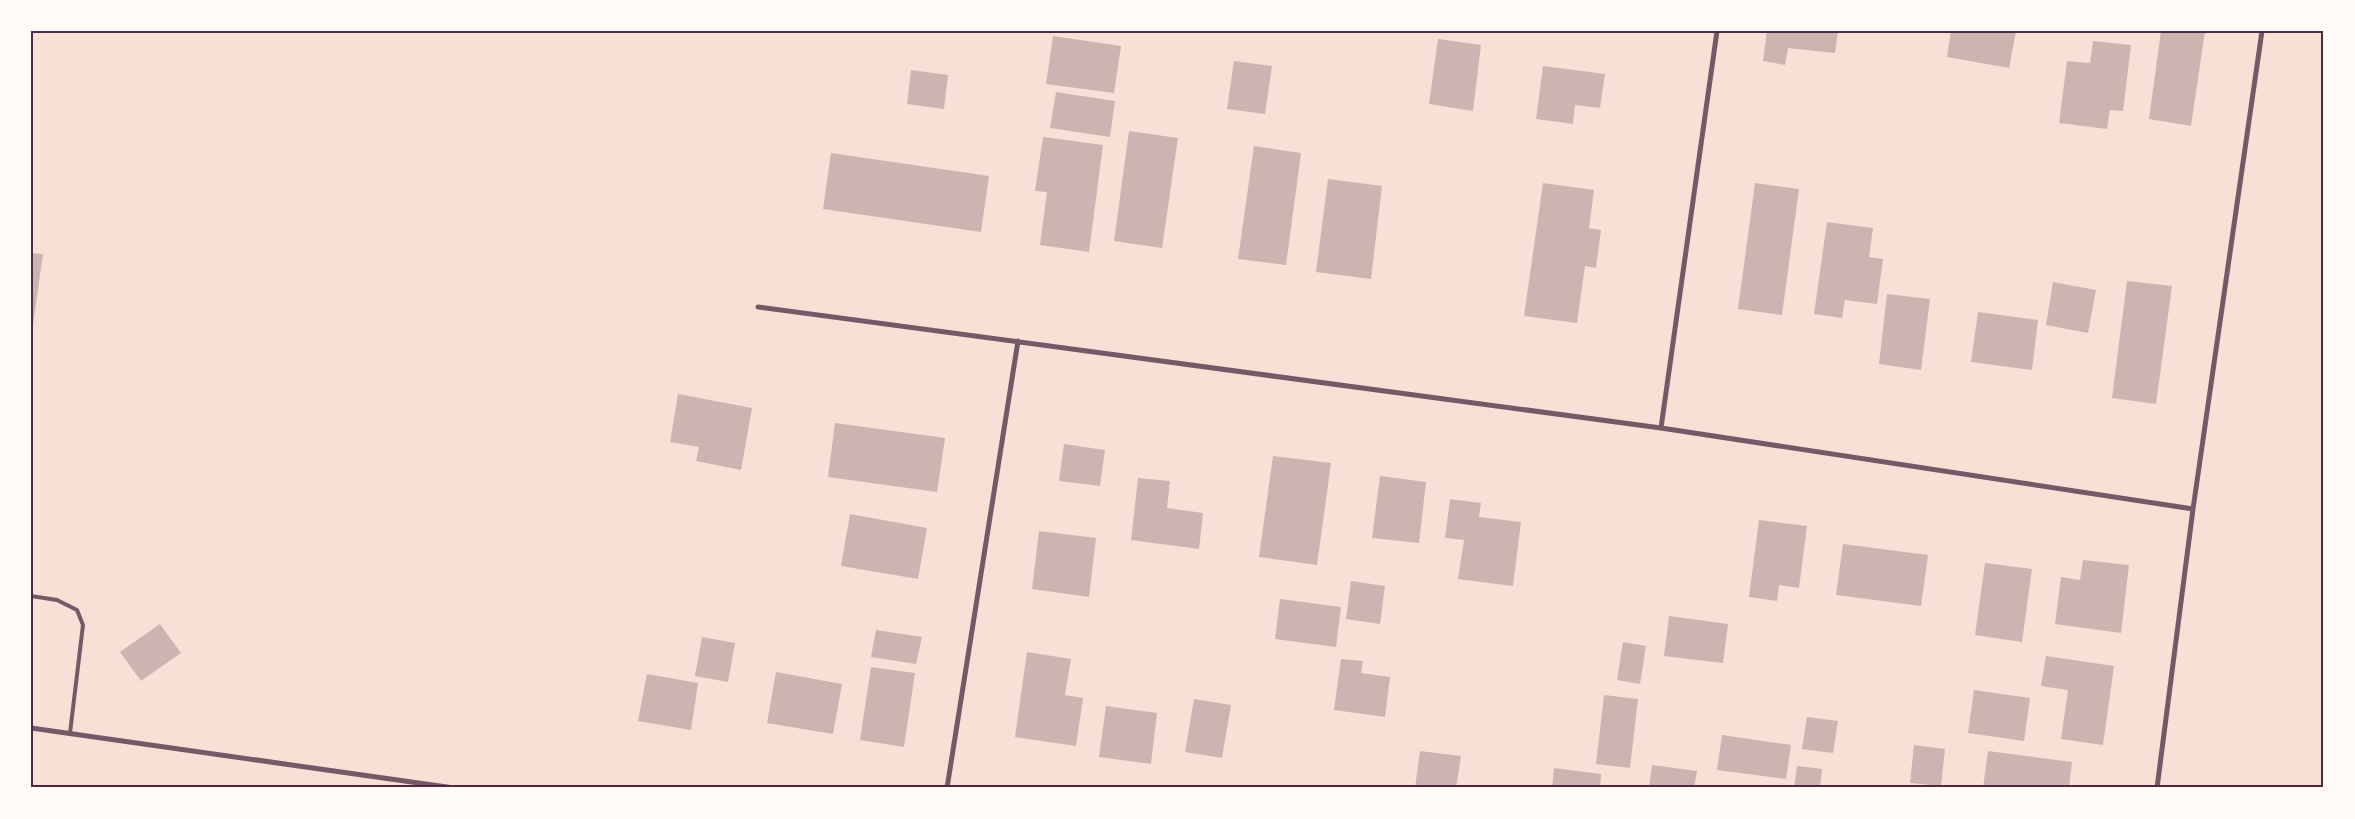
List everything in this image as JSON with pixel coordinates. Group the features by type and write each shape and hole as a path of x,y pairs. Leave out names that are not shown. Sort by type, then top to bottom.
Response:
{"street":[{"path":"1661,428 1717,31"},
{"path":"2157,788 2194,508 2262,31"},
{"path":"758,307 1661,428 2194,508"},
{"path":"947,788 1018,341"},
{"path":"31,728 454,788"}],"lane":[{"path":"31,596 57,600 76,610 83,625 70,733"}],"building":[{"path":"1767,31 1838,31 1835,53 1788,48 1785,65 1763,61"},
{"path":"1951,31 2016,31 2009,68 1947,57"},
{"path":"2161,31 2205,31 2191,126 2149,119"},
{"path":"1053,36 1121,46 1114,93 1046,84"},
{"path":"1438,39 1481,45 1473,111 1429,104"},
{"path":"2093,41 2131,45 2123,111 2110,110 2107,129 2059,123 2067,61 2090,63"},
{"path":"1234,61 1272,66 1265,114 1227,109"},
{"path":"1543,66 1605,74 1600,108 1575,105 1573,124 1536,119"},
{"path":"911,70 948,75 944,109 907,104"},
{"path":"1056,92 1115,101 1110,137 1050,128"},
{"path":"1129,131 1178,138 1162,248 1114,241"},
{"path":"1043,137 1103,145 1089,252 1040,245 1047,192 1035,191"},
{"path":"1254,146 1301,153 1286,265 1238,259"},
{"path":"831,153 989,176 981,232 823,209"},
{"path":"1328,179 1382,186 1371,279 1316,272"},
{"path":"1543,183 1594,190 1589,228 1601,230 1596,268 1585,266 1577,323 1524,316"},
{"path":"1755,183 1799,189 1782,315 1738,309"},
{"path":"1827,222 1873,228 1869,257 1883,259 1877,304 1845,300 1842,318 1814,314"},
{"path":"31,253 43,254 32,332 31,332"},
{"path":"2127,281 2172,286 2156,404 2112,398"},
{"path":"2053,282 2096,290 2088,333 2046,325"},
{"path":"1887,294 1930,299 1921,370 1879,364"},
{"path":"1978,312 2038,320 2032,370 1971,362"},
{"path":"678,394 752,408 741,470 696,461 699,447 670,442"},
{"path":"835,423 945,438 937,492 828,477"},
{"path":"1064,444 1105,450 1100,486 1059,481"},
{"path":"1273,456 1331,463 1317,565 1259,557"},
{"path":"1380,476 1426,482 1419,543 1372,538"},
{"path":"1138,478 1170,481 1167,508 1203,513 1199,549 1131,540"},
{"path":"1450,499 1481,503 1479,517 1521,522 1513,586 1458,579 1464,540 1445,538"},
{"path":"850,514 927,528 918,579 841,566"},
{"path":"1759,520 1807,526 1799,588 1779,585 1777,601 1749,597"},
{"path":"1039,531 1096,538 1089,597 1032,589"},
{"path":"1843,544 1928,555 1921,606 1836,595"},
{"path":"2083,560 2129,565 2121,633 2055,624 2061,577 2080,580"},
{"path":"1985,563 2032,569 2022,642 1975,635"},
{"path":"1351,581 1385,586 1380,624 1346,619"},
{"path":"1280,599 1341,607 1336,647 1275,639"},
{"path":"1669,616 1728,624 1723,663 1664,656"},
{"path":"160,624 181,653 141,681 120,652"},
{"path":"876,630 922,637 916,664 871,657"},
{"path":"702,637 735,643 728,682 695,676"},
{"path":"1623,642 1646,646 1640,684 1617,680"},
{"path":"1027,652 1071,659 1065,695 1083,698 1076,746 1015,737"},
{"path":"2046,656 2114,666 2103,745 2061,739 2068,690 2041,686"},
{"path":"1341,659 1363,661 1361,673 1390,677 1385,717 1334,710"},
{"path":"871,667 915,673 904,747 860,740"},
{"path":"776,672 842,684 833,734 767,723"},
{"path":"647,674 698,683 691,730 638,721"},
{"path":"1974,690 2030,698 2024,741 1968,733"},
{"path":"1604,695 1638,699 1630,768 1596,764"},
{"path":"1194,699 1231,705 1222,758 1185,752"},
{"path":"1106,706 1157,713 1151,764 1099,757"},
{"path":"1807,717 1838,721 1833,753 1802,749"},
{"path":"1722,735 1791,745 1786,779 1717,770"},
{"path":"1914,745 1945,749 1941,786 1910,783"},
{"path":"1420,751 1461,756 1456,788 1415,788"},
{"path":"1988,751 2072,762 2069,788 1983,788"},
{"path":"1652,765 1697,771 1694,788 1649,788"},
{"path":"1797,766 1822,769 1820,788 1794,788"},
{"path":"1554,768 1601,774 1600,788 1552,788"}]}
